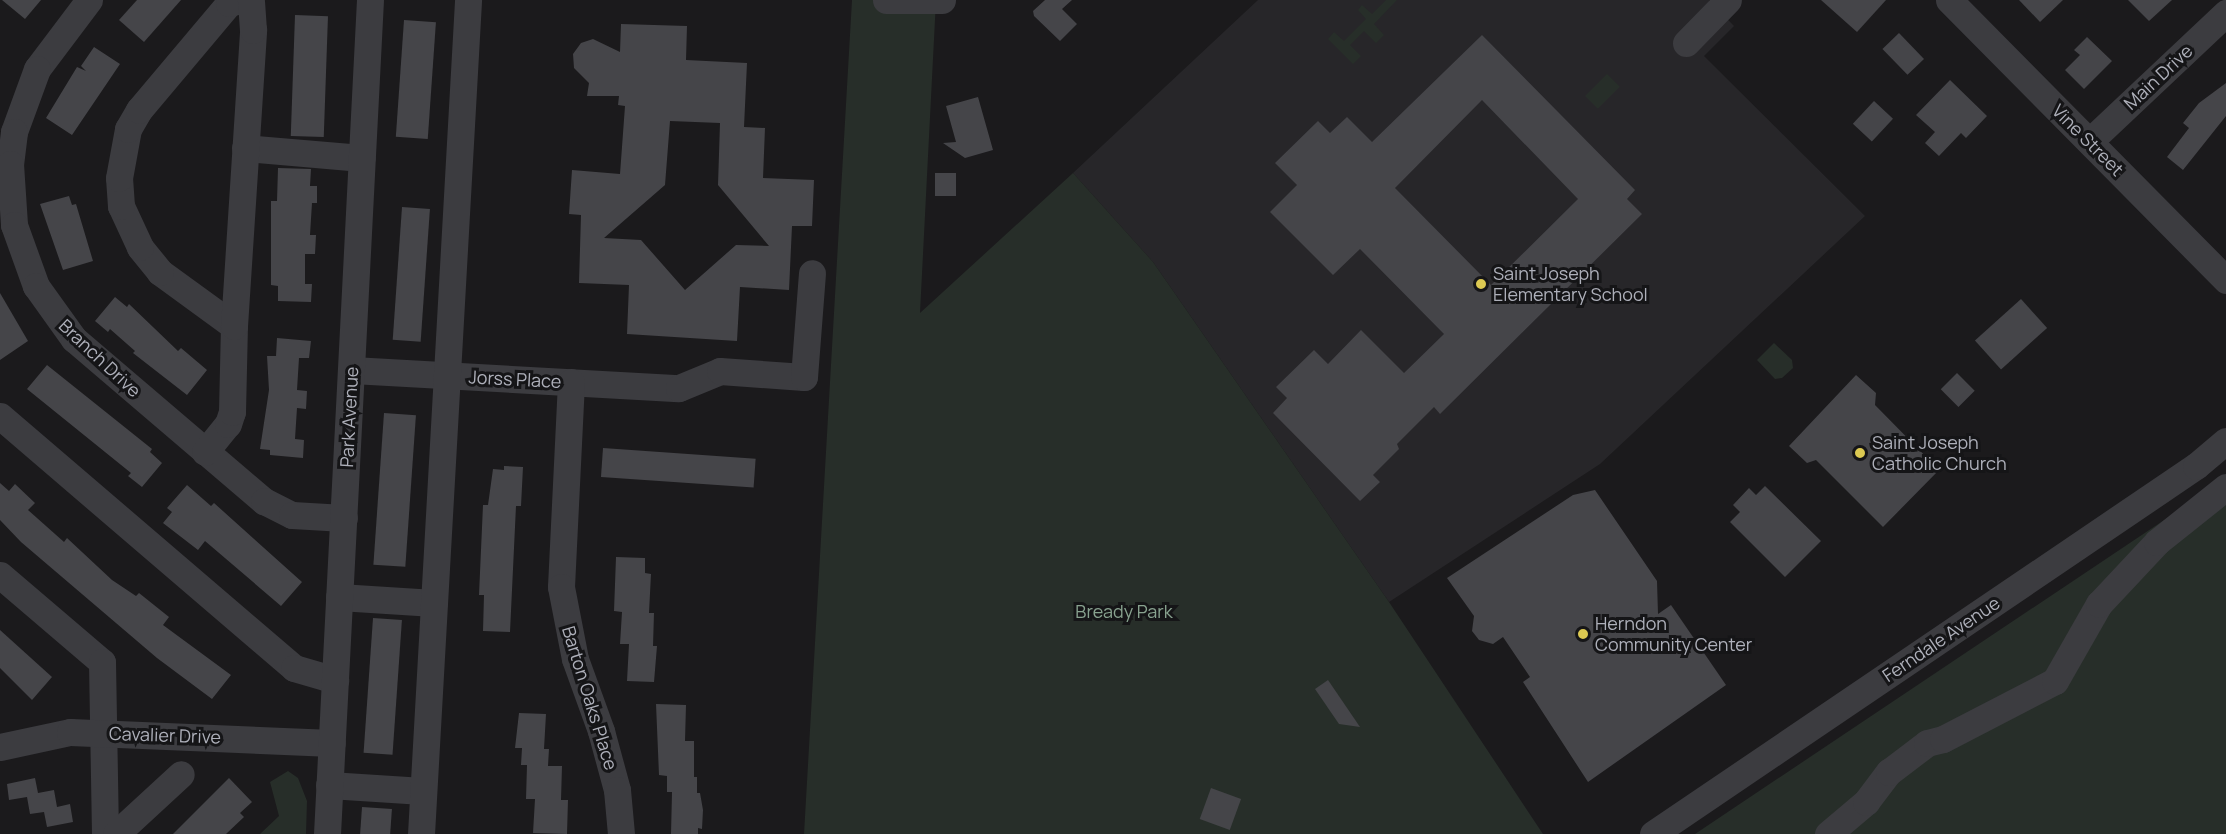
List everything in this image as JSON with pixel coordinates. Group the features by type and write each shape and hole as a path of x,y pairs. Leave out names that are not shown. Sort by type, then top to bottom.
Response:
{"street":[{"name":"Branch Drive","path":"89,0 57,38 23,100 10,164 14,225 36,286 67,330 205,452 277,509 292,515 344,518"},
{"path":"234,326 160,272 140,247 121,206 119,178 125,138 139,110 229,3 240,0"},
{"path":"205,452 228,424 232,412 234,326 253,30 251,0"},
{"name":"Park Avenue","path":"327,834 370,0"},
{"path":"421,834 468,0"},
{"path":"886,0 942,0"},
{"path":"1686,43 1728,0"},
{"name":"Vine Street","path":"1949,0 2226,280"},
{"name":"Main Drive","path":"2090,141 2226,14"},
{"path":"245,148 362,158"},
{"name":"Jorss Place","path":"352,370 679,388 720,371 804,377 812,273"},
{"name":"Barton Oaks Place","path":"571,382 561,587 575,659 601,731 617,790 621,834"},
{"path":"0,416 294,668 335,680"},
{"name":"Ferndale Avenue","path":"1653,834 2196,466 2226,441"},
{"path":"1828,834 1866,802 1889,772 1927,743 1943,739 2055,681 2099,604 2157,542 2226,487"},
{"path":"0,575 102,662 105,834"},
{"path":"339,597 434,603"},
{"name":"Cavalier Drive","path":"0,747 70,732 332,743"},
{"path":"116,834 181,774"},
{"path":"329,785 423,791"}],"shaded area":[{"name":"Saint Joseph Elementary School","path":"1258,0 1709,0 1734,26 1704,56 1865,216 1600,464 1389,602 1153,262 1073,173"}],"green space":[{"name":"Bready Park","path":"852,0 936,0 920,313 1073,173 1153,262 1389,602 1543,834 804,834"},
{"path":"1386,0 1397,0 1374,24 1384,35 1376,43 1364,31 1350,45 1361,56 1353,64 1328,39 1334,32 1344,41 1366,19 1358,10 1362,5 1372,14"},
{"path":"1607,74 1620,87 1598,109 1585,96"},
{"path":"1774,343 1792,360 1793,368 1782,378 1775,379 1757,360"},
{"path":"2226,476 2226,834 1695,834 2197,498"},
{"path":"288,771 298,778 307,801 306,834 260,834 279,816 270,782"}],"building":[{"path":"2,0 41,0 25,19"},
{"path":"137,0 181,0 144,42 119,20"},
{"path":"1045,0 1072,0 1062,9 1077,24 1060,41 1034,16 1033,11"},
{"path":"1821,0 1886,0 1857,32"},
{"path":"2019,0 2063,0 2040,22"},
{"path":"2128,0 2172,0 2149,21"},
{"path":"295,15 328,16 324,137 291,136"},
{"path":"404,20 436,22 428,139 396,137"},
{"path":"621,24 687,26 686,60 747,63 744,127 765,128 763,178 814,180 812,226 792,226 789,290 740,287 737,341 627,334 629,285 579,283 581,215 569,214 572,170 620,174 625,106 618,105 619,96 587,96 589,83 574,68 573,54 581,43 593,39 620,52","holes":["670,121 720,123 718,185 769,246 736,245 685,290 641,240 604,238 665,185"]},
{"path":"1899,33 1924,59 1907,75 1882,49"},
{"path":"1482,35 1635,190 1627,199 1642,214 1440,414 1434,407 1397,444 1399,449 1373,475 1380,482 1360,501 1273,413 1287,398 1276,387 1314,350 1328,364 1361,330 1404,373 1444,334 1360,249 1333,275 1270,212 1297,185 1275,163 1318,121 1330,133 1347,117 1372,142","holes":["1482,100 1578,199 1491,285 1395,188"]},
{"path":"2087,37 2112,61 2084,89 2065,70 2080,55 2074,50"},
{"path":"94,47 120,64 72,135 46,118 77,67 86,71 81,66"},
{"path":"1950,80 1987,116 1966,138 1961,133 1939,156 1925,143 1935,132 1916,115"},
{"path":"2226,83 2226,116 2183,170 2167,157 2189,128 2183,123 2199,103"},
{"path":"978,97 993,150 965,158 943,143 956,142 946,106"},
{"path":"1874,101 1893,119 1872,141 1853,124"},
{"path":"278,168 311,169 310,186 317,186 317,203 312,203 310,235 316,235 315,254 305,254 305,284 312,284 311,302 278,301 278,286 271,285 271,201 277,201"},
{"path":"935,173 956,173 956,196 935,196"},
{"path":"69,196 72,205 76,204 93,261 63,270 40,204"},
{"path":"402,207 430,209 421,342 393,340"},
{"path":"0,293 28,341 0,360"},
{"path":"115,297 127,307 129,304 178,351 181,348 207,370 187,395 133,353 135,351 110,329 108,332 95,321"},
{"path":"2021,299 2047,328 2001,369 1975,340"},
{"path":"277,338 311,341 309,358 299,358 297,390 307,391 306,409 297,408 295,439 304,440 303,458 270,455 270,450 260,449 269,390 267,356 276,356"},
{"path":"47,365 152,449 150,452 162,463 142,487 128,476 131,473 27,389"},
{"path":"1957,373 1975,391 1958,407 1941,389"},
{"name":"Saint Joseph Catholic Church","path":"1856,375 1876,393 1875,405 1939,470 1883,527 1816,460 1807,463 1789,446"},
{"path":"384,413 416,415 405,567 373,565"},
{"path":"603,448 756,459 754,488 601,477"},
{"path":"504,466 523,467 521,506 516,506 510,632 483,631 484,595 479,595 483,505 488,505 493,469 504,470"},
{"path":"0,483 9,491 15,484 35,503 28,510 64,542 67,538 112,580 136,596 139,593 169,617 163,625 231,675 212,699 157,658 21,542 0,520"},
{"path":"187,485 211,506 214,503 302,582 281,606 205,541 198,550 163,523 172,512 167,508"},
{"path":"1765,486 1821,541 1785,577 1730,522 1740,512 1733,505 1749,488 1756,495"},
{"name":"Herndon Community Center","path":"1595,490 1657,581 1658,614 1671,605 1726,685 1588,782 1523,682 1530,677 1503,637 1493,644 1479,640 1472,631 1474,616 1447,578 1573,495"},
{"path":"616,557 645,558 645,573 651,574 649,613 654,613 653,646 657,646 654,682 627,681 629,644 620,644 622,612 614,611"},
{"path":"373,618 402,620 393,755 364,753"},
{"path":"0,630 52,677 32,700 0,668"},
{"path":"1328,680 1360,727 1339,724 1315,689"},
{"path":"656,704 686,705 685,741 694,741 694,777 697,777 697,793 700,793 703,810 702,829 698,828 698,834 671,834 672,792 667,792 667,776 659,775"},
{"path":"519,713 546,714 544,749 549,749 548,766 562,766 561,800 568,800 567,834 533,833 535,799 526,799 527,765 521,765 522,748 515,748"},
{"path":"35,778 38,793 54,790 57,807 70,804 73,822 47,827 44,812 30,814 27,797 9,800 7,784"},
{"path":"229,778 252,802 240,813 244,817 226,834 173,834"},
{"path":"1211,788 1241,799 1230,830 1200,819"},
{"path":"362,807 392,809 390,834 360,834"}],"place":[{"name":"Saint Joseph Elementary School","path":"1481,284"},
{"name":"Saint Joseph Catholic Church","path":"1860,453"},
{"name":"Herndon Community Center","path":"1583,634"}]}
